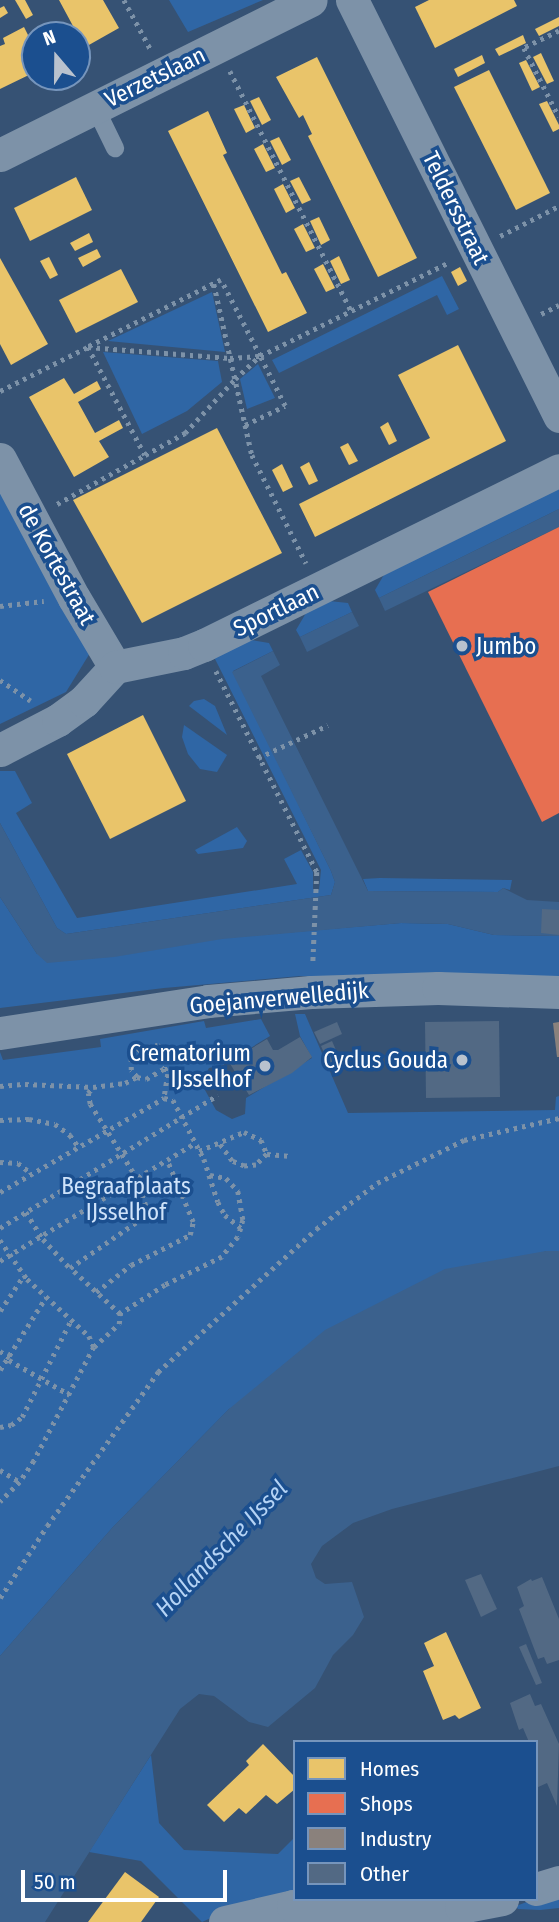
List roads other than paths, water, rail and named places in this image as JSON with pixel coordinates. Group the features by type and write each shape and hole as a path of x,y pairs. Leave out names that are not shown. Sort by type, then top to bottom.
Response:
{"street":[{"name":"Verzetslaan","path":"0,155 311,0"},
{"name":"Teldersstraat","path":"352,0 559,416"},
{"name":"de Kortestraat","path":"0,459 74,598 115,667"},
{"name":"Sportlaan","path":"115,667 184,653 204,645 559,470"},
{"path":"0,750 58,720 84,701 115,667"},
{"name":"Goejanverwelledijk","path":"0,1033 208,1002 311,992 438,988 559,992"},
{"path":"538,1888 559,1882"},
{"path":"225,1922 293,1906 461,1907 492,1901"}],"lane":[{"path":"95,107 115,148"}],"water":[{"path":"559,509 559,527 385,611 379,598"},
{"path":"352,612 359,626 307,652 300,637"},
{"path":"273,651 280,665 261,676 368,891 498,892 503,888 527,900 559,902 559,936 494,935 448,924 401,923 222,939 114,957 47,963 37,954 0,897 0,823 57,928 66,934 331,895 335,882 331,871 232,672"},
{"name":"Hollandsche IJssel","path":"559,1251 559,1466 392,1509 353,1523 322,1546 311,1564 316,1578 325,1584 352,1582 364,1617 353,1635 333,1655 315,1688 268,1727 249,1722 214,1696 199,1694 180,1709 45,1922 0,1922 0,1656 113,1527 229,1409 325,1330 445,1269"}],"place":[{"name":"Jumbo","path":"462,646"},
{"name":"Cyclus Gouda","path":"462,1060"},
{"name":"Crematorium IJsselhof","path":"265,1066"}],"park label":[{"name":"Begraafplaats IJsselhof","path":"126,1199"}]}
